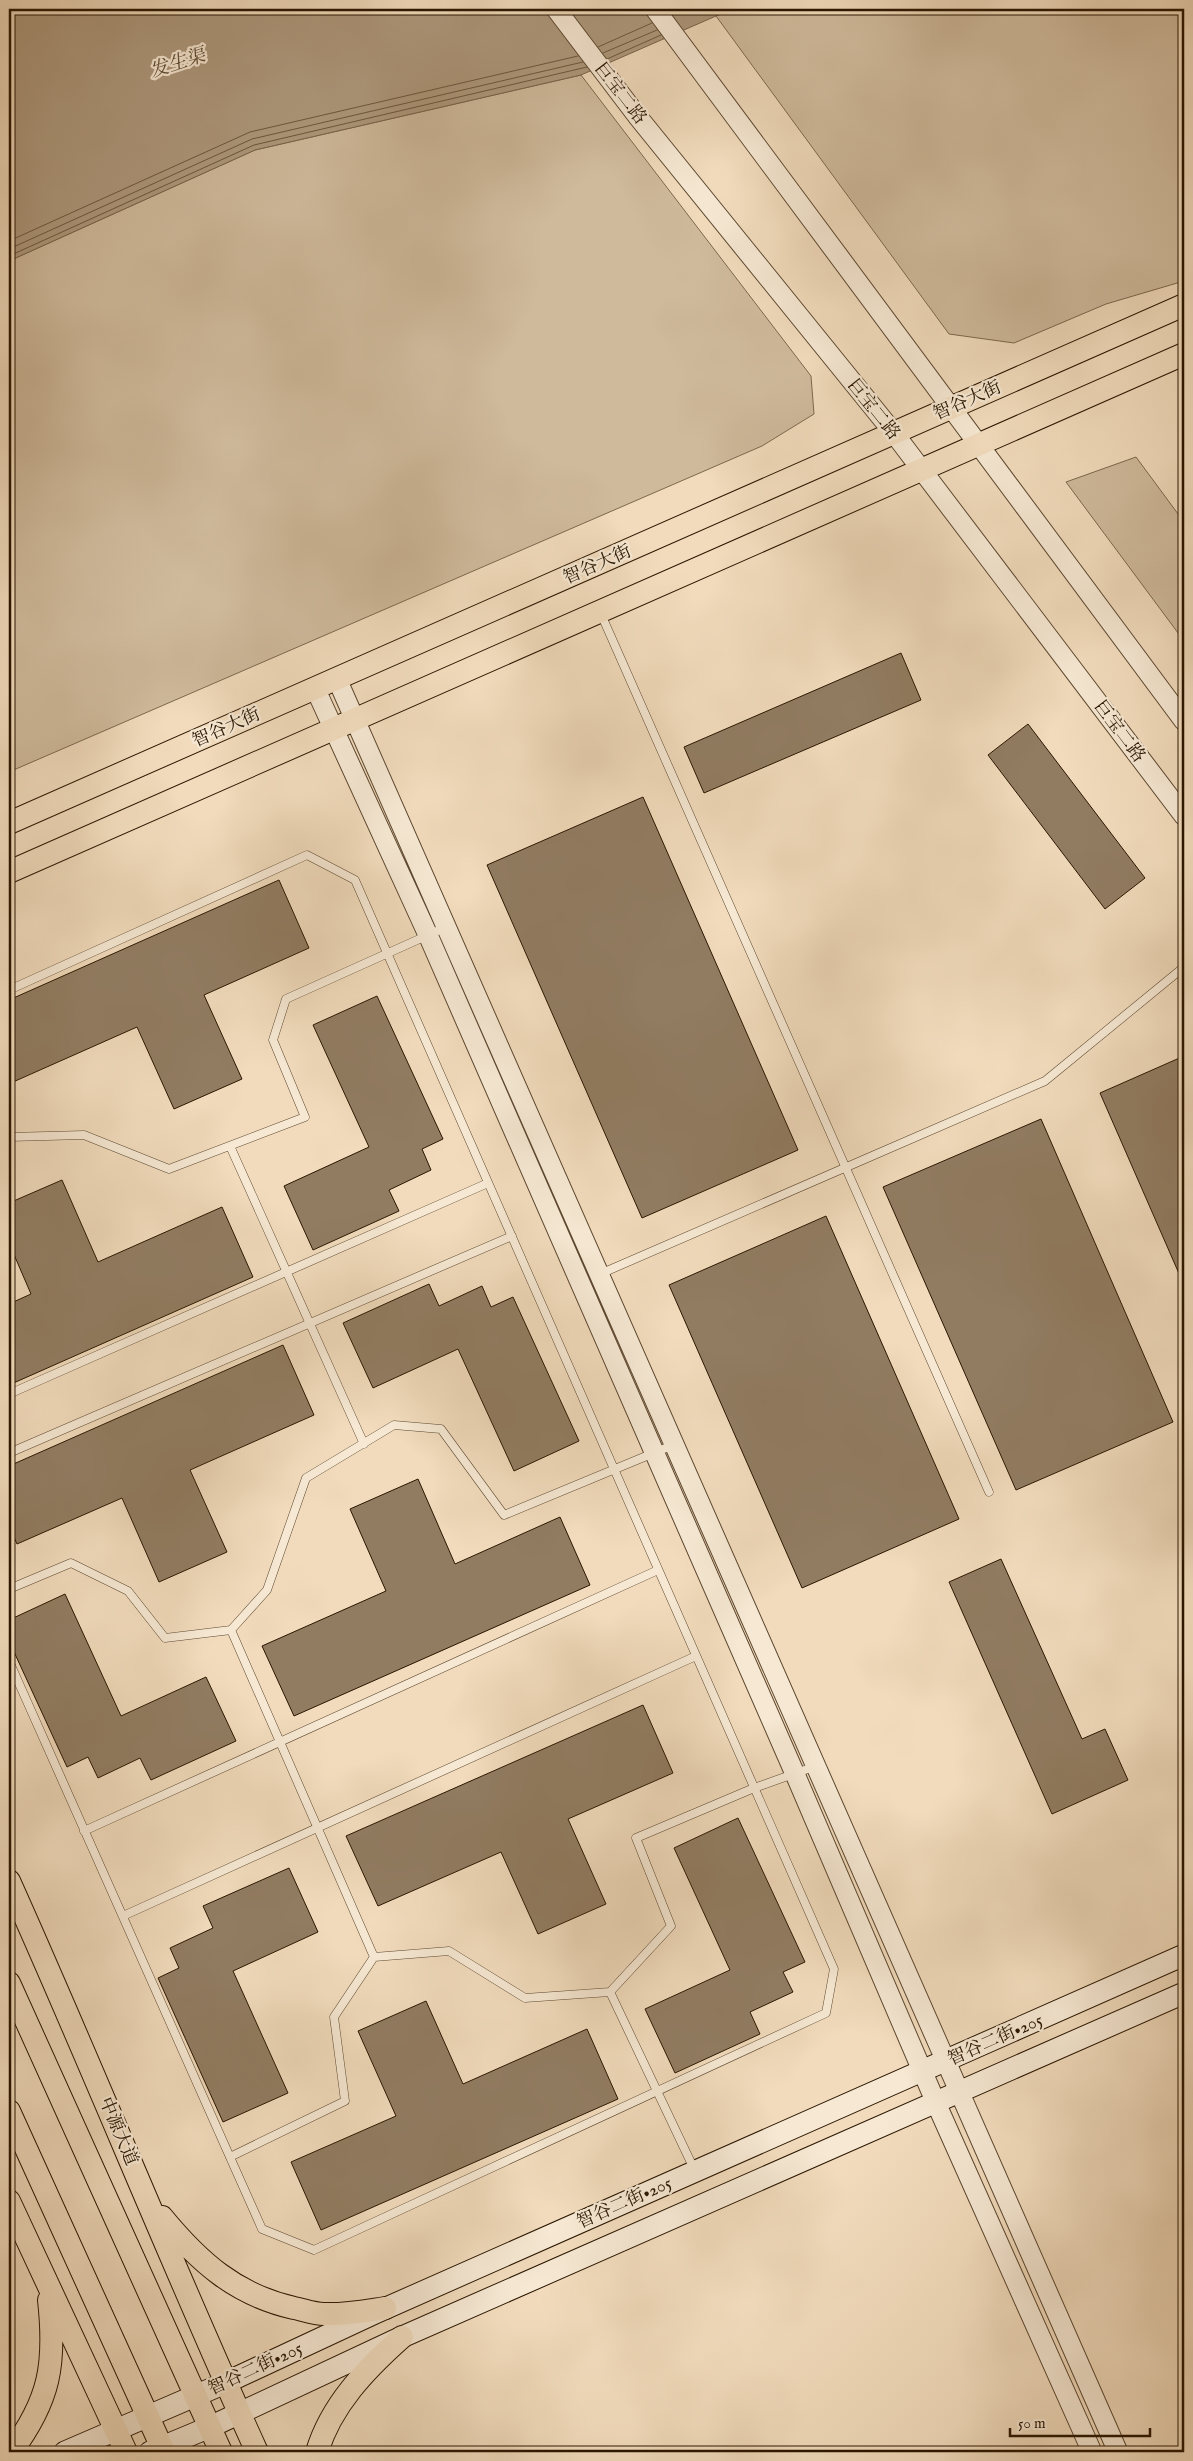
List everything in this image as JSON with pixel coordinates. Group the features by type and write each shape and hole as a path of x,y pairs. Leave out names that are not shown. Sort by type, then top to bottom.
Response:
{"main road":[{"name":"智谷大街","path":"9,823 1184,305"},
{"path":"9,872 1184,354"},
{"name":"中源大道","path":"9,1881 71,2019 225,2383 257,2452"},
{"name":"智谷二街•205","path":"65,2452 225,2383 385,2308 1184,1954"},
{"path":"9,1983 222,2452"},
{"name":"智谷二街•205","path":"158,2451 402,2337 1184,1993"},
{"path":"9,2111 149,2416 158,2451"},
{"path":"146,2197 175,2232 210,2268 224,2279 261,2298 280,2305 322,2314 385,2308"},
{"path":"9,2201 126,2452"},
{"path":"11,2452 36,2414 44,2396 49,2373 53,2349 47,2282"},
{"path":"317,2452 330,2420 356,2382 402,2337"}],"street":[{"name":"巨宝二路","path":"556,9 638,117 893,432 1184,816"},
{"path":"655,9 1184,721"},
{"path":"337,679 1118,2452"},
{"path":"316,688 428,935 795,1774 936,2103 1092,2452"}],"lane":[{"path":"600,612 989,1492"},
{"path":"9,990 306,855 355,880 834,1970 826,2013 314,2250 262,2229 9,1661"},
{"path":"10,1134 84,1135 169,1169 305,1117 273,1040 286,999 446,926"},
{"path":"600,1274 1045,1081 1184,968"},
{"path":"230,1146 364,1444"},
{"path":"9,1394 488,1183"},
{"path":"9,1453 512,1236"},
{"path":"9,1589 71,1563 128,1592 165,1638 231,1630 267,1590 306,1478 394,1425 441,1429 504,1515 675,1444"},
{"path":"84,1830 658,1570"},
{"path":"231,1630 374,1957"},
{"path":"123,1916 696,1656"},
{"path":"374,1957 449,1951 525,1998 610,1992 671,1926 636,1838 754,1788 817,1766"},
{"path":"230,2157 345,2101 334,2017 374,1957"},
{"path":"610,1992 695,2170"}],"shaded area":[{"path":"732,9 1184,9 1184,281 1106,304 1014,343 949,334 716,16"},
{"path":"581,75 811,376 814,414 762,446 9,772 9,261 255,150"},
{"path":"1136,457 1184,522 1184,641 1066,482"}],"water":[{"name":"发生渠","path":"9,9 732,9 581,75 255,150 9,261"}],"building":[{"path":"901,653 921,700 704,793 684,747"},
{"path":"1028,724 1145,878 1105,909 988,755"},
{"path":"643,797 798,1150 642,1218 487,865"},
{"path":"279,880 309,948 204,995 242,1079 174,1109 137,1027 13,1082 9,1072 9,1000"},
{"path":"377,996 443,1139 422,1149 431,1170 389,1190 399,1211 313,1250 284,1186 369,1147 313,1025"},
{"path":"1184,1056 1184,1285 1100,1093"},
{"path":"1041,1119 1173,1422 1016,1490 883,1187"},
{"path":"62,1180 98,1262 222,1207 253,1277 9,1385 9,1304 31,1294 9,1243 9,1203"},
{"path":"826,1216 959,1519 802,1588 669,1285"},
{"path":"429,1284 439,1306 482,1286 491,1307 513,1297 579,1441 514,1471 458,1349 373,1388 343,1323"},
{"path":"283,1345 314,1415 190,1470 227,1552 159,1582 122,1498 17,1544 9,1526 9,1466"},
{"path":"418,1479 455,1564 560,1517 590,1585 294,1716 262,1646 386,1591 350,1509"},
{"path":"1001,1559 1082,1739 1105,1729 1128,1780 1052,1814 949,1582"},
{"path":"65,1594 121,1716 206,1677 236,1741 151,1780 140,1758 98,1778 88,1757 67,1767 9,1641 9,1620"},
{"path":"643,1705 673,1773 568,1819 606,1904 538,1934 501,1852 378,1906 346,1836"},
{"path":"738,1818 805,1962 783,1972 793,1992 750,2012 760,2034 675,2073 645,2009 730,1970 674,1848"},
{"path":"289,1868 318,1932 233,1971 288,2093 223,2122 158,1978 179,1968 170,1948 213,1928 203,1906"},
{"path":"426,2001 463,2084 587,2029 618,2099 321,2230 291,2162 396,2116 358,2031"}]}
